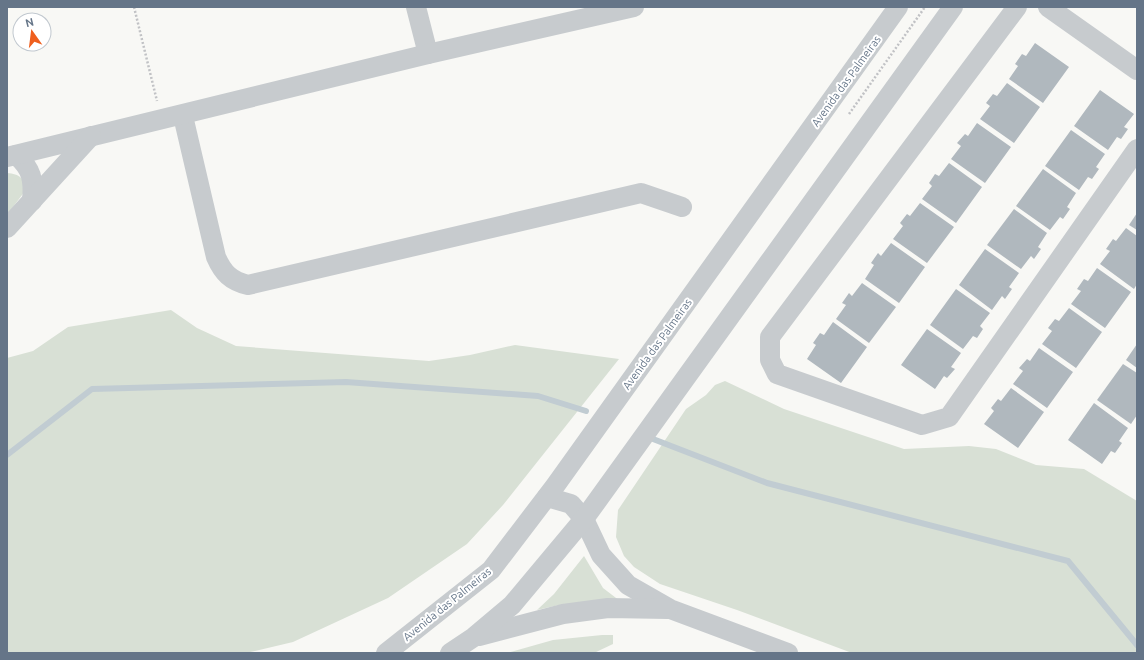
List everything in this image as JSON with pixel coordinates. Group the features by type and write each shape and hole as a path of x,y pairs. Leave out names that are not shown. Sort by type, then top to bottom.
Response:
{"street":[{"path":"416,7 428,54"},
{"path":"11,156 91,136 183,116 428,54 634,7"},
{"name":"Avenida das Palmeiras","path":"386,653 491,570 547,496 898,7"},
{"path":"450,653 474,637 512,605 584,519 953,7"},
{"path":"1017,7 770,337 770,360 777,374 922,425 949,417 1137,149"},
{"path":"1048,7 1137,70"},
{"path":"183,116 216,258 226,276 236,282 248,286 641,193 682,207"},
{"path":"7,228 91,136"},
{"path":"11,156 23,162 29,172 33,184 32,201"},
{"path":"547,496 571,504 584,519 601,555 628,585 670,609 788,653"},
{"path":"474,637 563,614 608,608 670,609"}],"path":[{"path":"134,7 161,120"}],"shaded area":[{"path":"7,173 15,174 22,180 25,191 7,215"},
{"path":"171,310 197,328 236,346 429,361 470,355 515,345 619,359 503,505 467,544 388,598 293,642 246,653 7,653 7,358 33,351 68,327"},
{"path":"725,381 784,409 904,449 969,446 996,449 1036,465 1084,469 1137,501 1137,653 852,653 737,610 660,584 634,567 624,556 616,537 618,510 686,409 706,395 715,385"},
{"path":"584,556 603,588 620,601 559,605 537,610 554,594"},
{"path":"613,635 613,644 594,653 507,653 553,640"}],"building":[{"path":"1035,43 1069,67 1043,103 1009,79 1018,66 1015,64 1022,54 1026,56"},
{"path":"1007,83 1040,107 1014,143 980,119 990,106 986,103 993,94 997,96"},
{"path":"1100,90 1134,114 1124,127 1128,129 1121,139 1117,137 1108,150 1074,126"},
{"path":"977,123 1011,147 985,183 951,159 961,146 957,143 965,134 968,136"},
{"path":"1071,130 1105,154 1096,167 1099,169 1092,179 1088,177 1079,190 1045,166"},
{"path":"949,163 982,187 956,223 922,199 932,186 929,183 935,174 939,176"},
{"path":"1043,169 1076,193 1067,207 1070,209 1063,219 1060,217 1050,230 1016,206"},
{"path":"920,203 954,227 927,263 893,239 903,226 900,223 907,214 910,216"},
{"path":"1014,209 1047,233 1038,247 1041,249 1034,259 1031,256 1021,269 987,245"},
{"path":"1137,213 1137,230 1129,225"},
{"path":"1126,228 1137,236 1137,284 1134,289 1100,264 1110,251 1106,249 1113,239 1116,241"},
{"path":"891,243 925,267 899,303 865,279 874,265 871,263 878,253 881,256"},
{"path":"985,249 1019,273 1009,287 1012,289 1005,299 1002,296 992,310 959,285"},
{"path":"1097,268 1131,292 1105,328 1071,304 1081,291 1077,289 1084,279 1088,281"},
{"path":"862,283 896,307 869,343 836,319 846,305 842,303 849,293 852,296"},
{"path":"956,289 990,313 980,326 983,329 977,338 973,336 963,349 930,325"},
{"path":"1069,308 1102,332 1076,368 1042,344 1052,331 1048,328 1055,319 1059,321"},
{"path":"833,322 867,347 841,383 807,359 816,345 813,343 820,333 824,335"},
{"path":"927,329 961,353 951,367 955,369 947,378 944,376 935,389 901,365"},
{"path":"1137,344 1137,368 1126,360"},
{"path":"1039,348 1073,372 1047,408 1013,384 1023,371 1019,368 1027,359 1030,361"},
{"path":"1123,364 1137,373 1137,415 1131,424 1097,400"},
{"path":"1011,388 1044,412 1018,448 984,424 994,411 991,408 998,399 1001,401"},
{"path":"1094,403 1128,428 1119,441 1122,443 1115,453 1111,451 1102,464 1068,440"}],"waterway":[{"path":"7,455 92,389 346,382 538,396 586,411"},
{"path":"653,439 767,483 1068,561 1137,645"}]}
